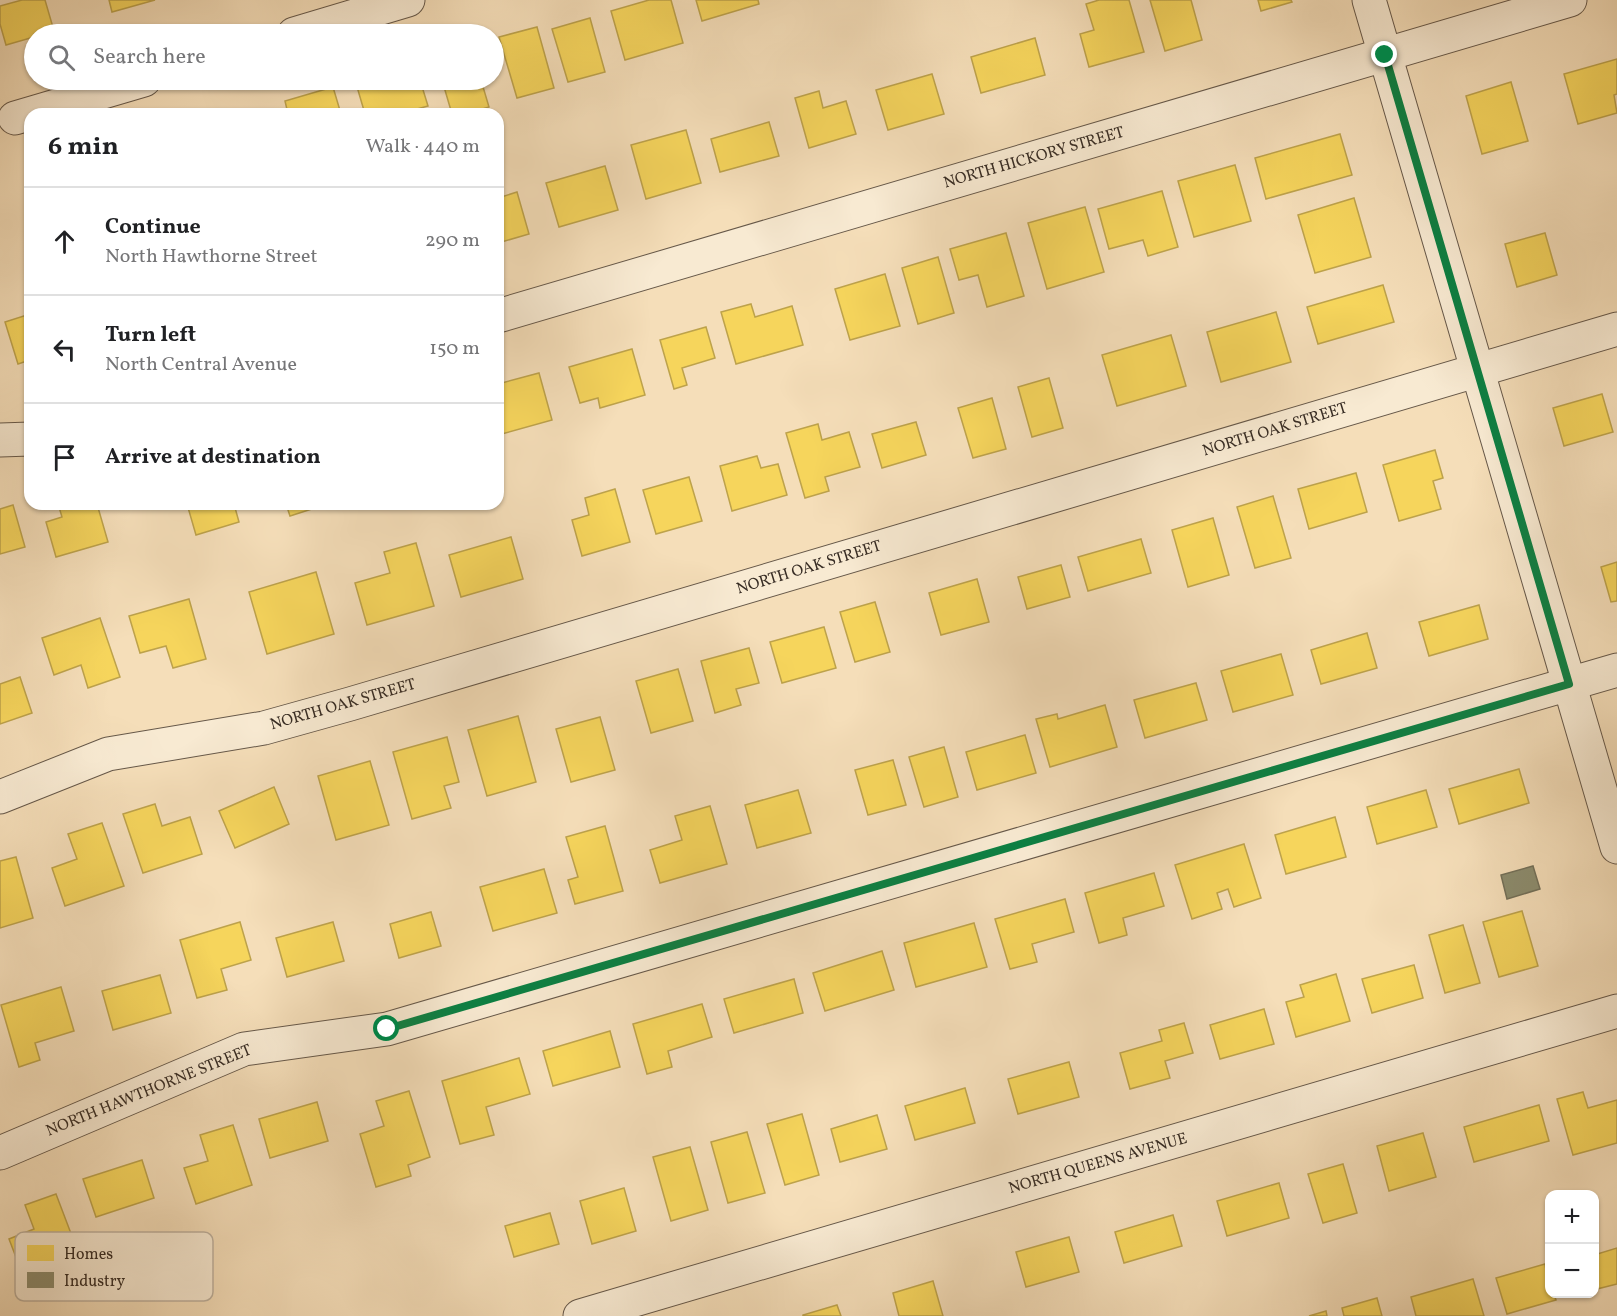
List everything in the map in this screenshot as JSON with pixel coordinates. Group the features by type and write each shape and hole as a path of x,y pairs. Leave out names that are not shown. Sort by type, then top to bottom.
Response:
{"street":[{"path":"328,24 408,0"},
{"path":"1369,0 1617,847"},
{"name":"NORTH HICKORY STREET","path":"504,314 1570,0"},
{"path":"49,108 110,90"},
{"path":"15,118 24,115"},
{"name":"NORTH OAK STREET","path":"0,797 108,754 264,728 339,707 1617,329"},
{"path":"0,440 24,438"},
{"name":"NORTH HAWTHORNE STREET","path":"0,1153 244,1049 387,1029 1617,670"},
{"name":"NORTH QUEENS AVENUE","path":"580,1316 1617,1011"}],"building: Homes":[{"path":"22,0 45,0 52,24 24,24 24,40 6,45 0,24 0,6"},
{"path":"109,0 155,0 112,12"},
{"path":"649,0 671,0 683,43 625,60 611,11"},
{"path":"696,0 758,0 759,4 702,21"},
{"path":"1099,0 1129,0 1144,52 1089,67 1080,34 1094,30 1086,4"},
{"path":"1150,0 1191,0 1202,40 1165,51"},
{"path":"1258,0 1291,0 1292,2 1261,11"},
{"path":"590,18 605,72 568,82 552,29"},
{"path":"537,27 554,88 517,98 504,54 504,36"},
{"path":"1035,38 1045,75 981,93 971,57"},
{"path":"1617,59 1617,94 1614,95 1617,113 1578,124 1564,74"},
{"path":"932,74 944,114 888,130 876,90"},
{"path":"1511,82 1528,141 1482,154 1466,96"},
{"path":"323,90 334,90 339,108 287,108 285,101"},
{"path":"358,90 423,90 428,106 421,108 363,108"},
{"path":"445,90 484,90 489,107 486,108 450,108"},
{"path":"819,91 823,108 846,101 856,134 809,148 795,98"},
{"path":"769,122 779,156 720,172 711,139"},
{"path":"686,130 701,183 646,199 631,145"},
{"path":"1340,134 1352,175 1266,199 1255,158"},
{"path":"1235,165 1251,221 1194,237 1178,181"},
{"path":"605,166 618,210 559,227 546,183"},
{"path":"1162,191 1178,247 1148,256 1143,240 1109,249 1098,209"},
{"path":"517,192 529,234 504,241 504,196"},
{"path":"1354,198 1371,257 1315,273 1298,215"},
{"path":"1085,207 1104,272 1047,289 1028,223"},
{"path":"1006,233 1024,296 987,307 978,275 959,280 950,249"},
{"path":"1545,233 1557,275 1517,287 1505,244"},
{"path":"938,257 954,313 918,324 902,268"},
{"path":"885,274 900,326 850,340 835,289"},
{"path":"1383,285 1394,322 1318,344 1307,307"},
{"path":"751,304 755,317 792,306 803,345 736,364 721,312"},
{"path":"1276,312 1291,362 1221,382 1207,332"},
{"path":"24,316 24,362 18,364 5,322"},
{"path":"706,327 715,358 682,368 687,385 674,389 660,340"},
{"path":"1171,335 1186,386 1117,406 1102,355"},
{"path":"632,349 645,395 600,408 598,398 580,403 569,367"},
{"path":"539,373 552,420 504,433 504,382"},
{"path":"1049,378 1063,428 1032,437 1018,387"},
{"path":"1602,394 1613,432 1564,446 1553,408"},
{"path":"992,398 1006,449 973,458 958,408"},
{"path":"916,422 926,455 882,468 872,434"},
{"path":"818,424 822,440 849,432 860,467 825,477 829,491 805,498 786,433"},
{"path":"1435,450 1443,478 1433,481 1441,509 1399,521 1383,465"},
{"path":"757,456 761,468 778,464 787,495 732,511 720,466"},
{"path":"1356,473 1367,512 1309,529 1298,489"},
{"path":"689,477 702,521 656,534 643,490"},
{"path":"615,489 630,542 582,556 572,520 589,515 585,498"},
{"path":"1273,496 1291,558 1255,568 1237,507"},
{"path":"13,505 25,547 0,554 0,509"},
{"path":"60,510 99,510 108,542 56,557 46,522 62,517"},
{"path":"189,510 236,510 239,522 196,535"},
{"path":"288,510 309,510 290,516"},
{"path":"1213,518 1229,575 1188,587 1172,530"},
{"path":"511,537 523,579 461,597 449,555"},
{"path":"1141,539 1151,573 1088,591 1078,557"},
{"path":"416,543 434,606 367,625 355,583 390,573 384,552"},
{"path":"1617,562 1617,601 1611,602 1601,567"},
{"path":"1061,565 1070,597 1027,609 1018,577"},
{"path":"316,572 334,634 267,654 249,592"},
{"path":"977,579 989,622 941,635 929,593"},
{"path":"189,599 206,659 173,668 166,646 140,653 129,616"},
{"path":"875,602 890,652 855,662 840,612"},
{"path":"1479,605 1488,639 1429,656 1419,622"},
{"path":"100,618 120,677 88,688 81,665 54,675 42,638"},
{"path":"824,627 836,668 782,683 770,642"},
{"path":"1367,633 1377,668 1321,684 1311,650"},
{"path":"749,648 759,683 736,689 741,705 715,713 701,661"},
{"path":"1281,654 1293,695 1233,712 1221,671"},
{"path":"678,669 693,721 651,733 636,681"},
{"path":"20,677 32,713 0,724 0,684"},
{"path":"1196,683 1207,720 1145,738 1134,700"},
{"path":"1105,705 1117,747 1050,767 1036,719 1057,714 1058,719"},
{"path":"518,716 536,782 487,796 468,730"},
{"path":"600,717 615,770 571,782 556,729"},
{"path":"1025,735 1036,773 977,790 966,752"},
{"path":"447,737 459,782 444,786 451,808 412,819 393,752"},
{"path":"944,747 958,797 924,807 909,757"},
{"path":"893,760 906,805 868,815 855,770"},
{"path":"370,761 389,825 336,840 318,776"},
{"path":"1519,769 1529,803 1459,824 1449,789"},
{"path":"274,787 289,824 235,848 219,811"},
{"path":"798,790 811,833 757,848 745,805"},
{"path":"1426,790 1437,827 1377,844 1367,807"},
{"path":"155,804 162,826 190,817 202,854 143,873 123,814"},
{"path":"710,806 727,864 660,883 650,850 682,840 675,816"},
{"path":"1335,817 1346,857 1286,874 1275,835"},
{"path":"102,823 124,886 65,906 52,868 77,859 68,834"},
{"path":"605,826 623,891 575,904 568,880 578,877 566,837"},
{"path":"1244,844 1261,898 1234,907 1228,889 1217,893 1222,909 1192,919 1175,865"},
{"path":"16,857 33,918 0,928 0,861"},
{"path":"544,869 557,913 493,931 480,887"},
{"path":"1154,873 1164,906 1123,918 1127,935 1099,943 1085,893"},
{"path":"1065,899 1074,932 1032,944 1037,962 1010,969 995,919"},
{"path":"1522,911 1538,966 1499,977 1483,922"},
{"path":"431,912 441,946 399,958 390,924"},
{"path":"240,922 251,960 221,969 227,990 197,998 180,940"},
{"path":"333,922 344,961 287,977 276,938"},
{"path":"974,923 987,967 916,987 904,943"},
{"path":"1463,925 1480,983 1445,993 1429,935"},
{"path":"882,951 894,990 825,1011 813,973"},
{"path":"1414,965 1423,998 1372,1013 1362,979"},
{"path":"1336,974 1350,1021 1296,1037 1286,1002 1304,997 1300,985"},
{"path":"160,975 171,1013 113,1030 102,991"},
{"path":"794,979 803,1013 734,1033 724,999"},
{"path":"61,987 74,1031 35,1043 40,1060 19,1067 1,1005"},
{"path":"702,1004 712,1037 668,1051 672,1067 647,1074 633,1024"},
{"path":"1264,1009 1274,1044 1220,1059 1210,1025"},
{"path":"1184,1023 1193,1053 1165,1061 1170,1078 1130,1089 1120,1053 1162,1041 1159,1030"},
{"path":"610,1031 620,1067 553,1086 543,1051"},
{"path":"519,1058 530,1094 486,1107 494,1135 460,1144 442,1081"},
{"path":"1069,1062 1079,1097 1018,1114 1008,1079"},
{"path":"965,1088 975,1123 915,1140 905,1106"},
{"path":"409,1091 430,1157 408,1165 411,1176 376,1187 360,1134 384,1126 376,1101"},
{"path":"1583,1092 1588,1108 1617,1100 1617,1143 1573,1155 1557,1099"},
{"path":"317,1102 328,1141 270,1158 259,1119"},
{"path":"1539,1105 1549,1141 1474,1162 1464,1127"},
{"path":"802,1114 819,1175 785,1185 767,1124"},
{"path":"877,1115 887,1149 840,1162 831,1129"},
{"path":"233,1125 252,1185 196,1204 184,1168 208,1161 200,1135"},
{"path":"747,1132 765,1193 728,1203 711,1142"},
{"path":"1423,1133 1436,1177 1389,1191 1377,1146"},
{"path":"690,1147 708,1210 671,1221 653,1157"},
{"path":"142,1160 154,1198 96,1217 83,1179"},
{"path":"1343,1164 1357,1213 1323,1223 1308,1174"},
{"path":"1279,1183 1289,1218 1227,1236 1217,1201"},
{"path":"624,1188 636,1231 592,1244 580,1201"},
{"path":"56,1194 70,1232 26,1232 34,1229 25,1205"},
{"path":"550,1213 559,1244 514,1257 505,1226"},
{"path":"1173,1215 1182,1246 1124,1263 1115,1232"},
{"path":"15,1237 15,1255 9,1239"},
{"path":"1069,1237 1079,1272 1026,1287 1016,1252"},
{"path":"1617,1248 1617,1284 1599,1288 1599,1253"},
{"path":"1545,1264 1545,1298 1555,1298 1556,1300 1507,1314 1496,1278"},
{"path":"1473,1279 1484,1316 1416,1316 1411,1297"},
{"path":"933,1281 943,1316 899,1316 893,1293"},
{"path":"1377,1298 1382,1316 1344,1316 1342,1308"},
{"path":"837,1305 841,1316 803,1316 803,1315"},
{"path":"1326,1311 1327,1316 1309,1316"}],"building: Industry":[{"path":"1533,866 1540,889 1507,899 1501,875"}],"route":[{"path":"387,1029 1569,684 1385,55"}]}
